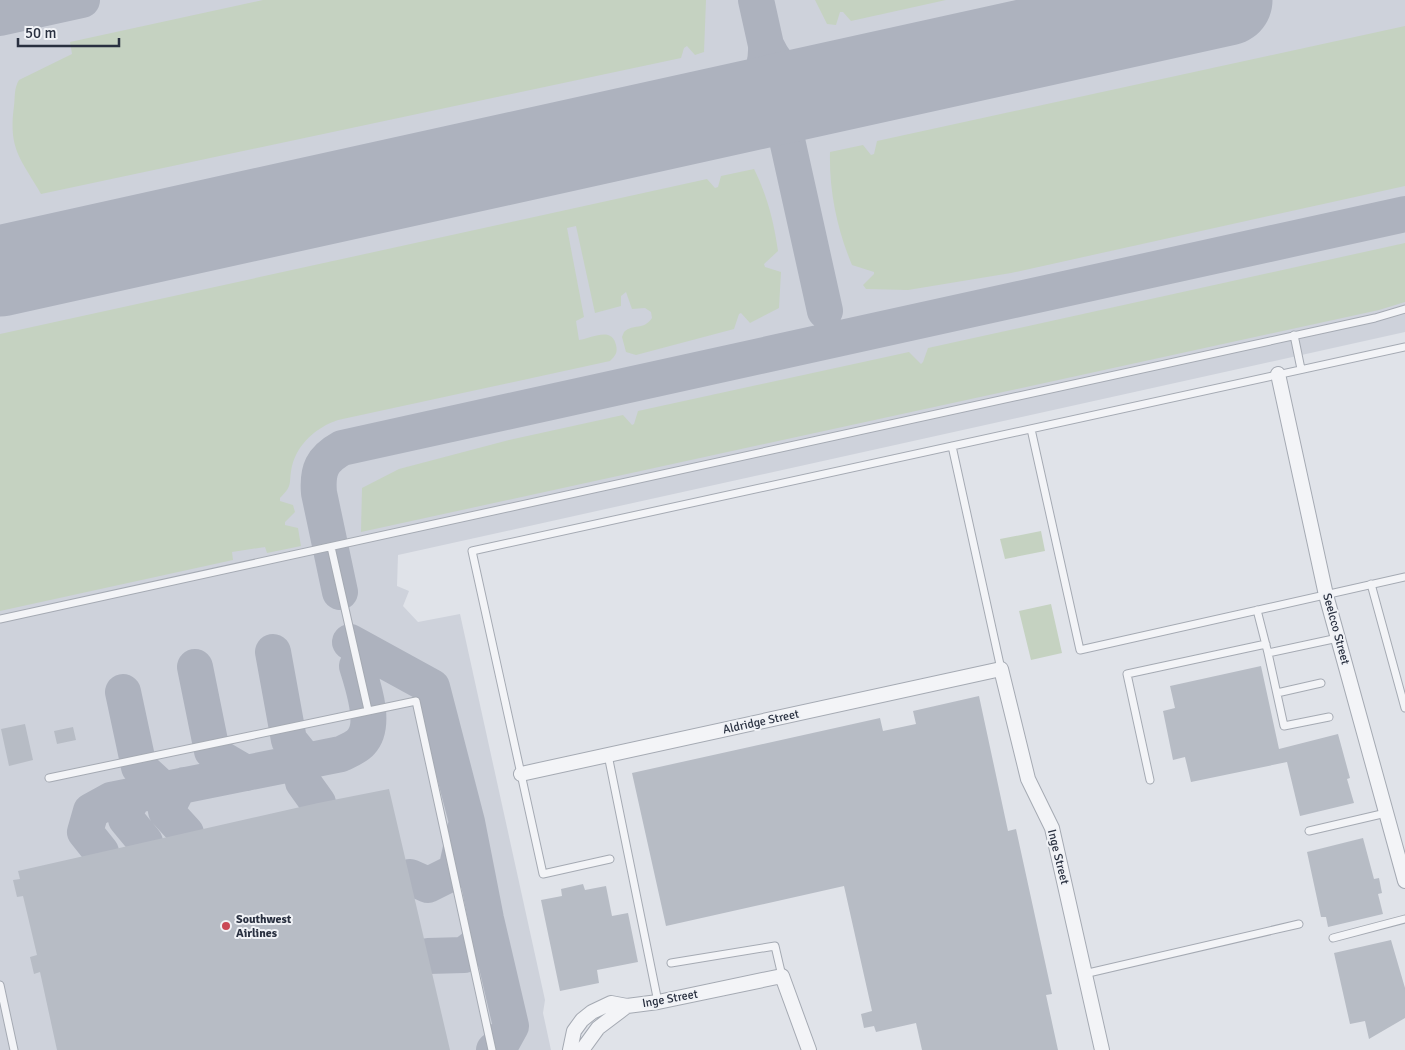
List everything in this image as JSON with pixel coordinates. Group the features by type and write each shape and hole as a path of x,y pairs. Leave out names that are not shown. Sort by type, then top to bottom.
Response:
{"street":[{"name":"Seelcco Street","path":"1278,374 1326,595 1405,881"},
{"name":"Aldridge Street","path":"521,774 1001,669"},
{"name":"Inge Street","path":"1001,669 1028,779 1052,828 1102,1050"},
{"name":"Inge Street","path":"570,1050 574,1031 582,1020 592,1012 611,1003 627,1006 658,1002 782,976"},
{"path":"782,976 809,1050"},
{"name":"Inge Street","path":"582,1050 598,1028 627,1006"}],"lane":[{"path":"0,619 1294,336 1375,318 1405,309"},
{"path":"1294,336 1301,369"},
{"path":"610,859 543,874 472,551 1405,347"},
{"path":"1030,429 1080,650 1405,577"},
{"path":"952,446 1001,669"},
{"path":"330,547 368,710"},
{"path":"1371,584 1405,708"},
{"path":"1257,610 1284,726 1329,717"},
{"path":"1268,653 1338,638"},
{"path":"1150,780 1127,674 1266,644"},
{"path":"1277,693 1321,683"},
{"path":"49,778 416,701 492,1050"},
{"path":"608,755 658,1002"},
{"path":"1309,831 1386,812"},
{"path":"1333,938 1405,919"},
{"path":"1084,974 1299,924"},
{"path":"671,963 775,946 782,976"},
{"path":"0,985 14,1050"}],"shaded area":[{"path":"0,0 1405,0 1405,332 398,555 397,586 409,591 403,606 418,622 460,614 545,1000 543,1013 551,1050 0,1050"}],"green space":[{"path":"263,0 706,0 704,52 695,55 687,46 684,48 681,58 41,194 22,162 15,144 13,121 15,89 19,80 72,54 70,42"},
{"path":"815,0 946,0 851,21 843,12 840,12 836,25 827,24"},
{"path":"1405,26 1405,186 1011,273 908,290 866,289 863,285 874,272 852,265 842,238 835,210 830,152 863,145 871,155 874,154 877,141"},
{"path":"754,169 772,219 778,251 764,264 765,267 781,272 779,308 750,323 741,313 734,329 636,355 626,352 622,337 624,332 649,322 652,318 651,312 645,308 632,309 626,292 621,296 621,306 595,313 576,226 567,228 584,317 576,321 579,340 601,335 610,336 614,339 617,350 615,356 610,361 338,420 323,427 309,437 299,450 292,466 290,484 280,498 280,501 293,505 295,512 285,522 285,525 298,528 301,546 267,553 265,547 232,552 233,560 0,611 0,334 707,179 715,188 718,187 721,176"},
{"path":"1405,243 1405,302 1379,310 361,532 362,488 399,469 509,440 623,415 632,425 638,411 909,352 921,364 928,348"},
{"path":"1041,531 1045,551 1005,559 1000,539"},
{"path":"1051,604 1062,653 1031,660 1019,611"}],"building":[{"path":"1261,666 1279,749 1338,734 1350,778 1347,779 1354,803 1300,816 1287,762 1191,782 1185,757 1173,760 1163,711 1175,708 1170,686"},
{"path":"979,696 1008,831 1016,829 1052,994 1046,995 1058,1050 922,1050 916,1023 876,1032 874,1026 864,1028 861,1014 872,1011 844,886 666,926 632,773 880,718 883,731 916,724 913,711"},
{"path":"25,724 33,760 9,766 1,729"},
{"path":"73,727 76,740 57,744 54,731"},
{"name":"Southwest Airlines","path":"389,789 450,1050 57,1050 40,972 34,974 30,957 37,955 23,896 17,897 13,880 20,879 18,871 318,803"},
{"path":"1363,838 1374,879 1379,878 1382,893 1378,894 1383,914 1328,927 1326,917 1321,917 1307,852"},
{"path":"583,884 585,890 606,886 612,916 628,913 638,962 597,970 599,983 560,991 541,900 562,896 561,889"},
{"path":"1391,940 1405,988 1405,1018 1369,1039 1365,1021 1350,1024 1334,953"}],"taxiway":[{"path":"0,18 82,0"},
{"path":"756,0 825,311"},
{"path":"730,109 745,99 757,84 764,66 766,47"},
{"path":"767,47 776,63 789,76 805,85 823,89"},
{"path":"340,592 319,493 319,478 325,461 342,448 1405,214"},
{"path":"350,642 432,687 467,822 486,919 511,1026 500,1046 494,1050"},
{"path":"273,652 289,740 306,761 301,767 303,782 318,803"},
{"path":"101,852 85,832 91,811 111,800 341,754 357,746 366,735 368,726 365,694 357,666"},
{"path":"195,667 212,751 246,773"},
{"path":"123,692 139,767 163,789"},
{"path":"184,785 177,790 166,811 186,833"},
{"path":"134,795 127,809 126,819 145,842"},
{"path":"410,877 428,885 456,871 465,829"},
{"path":"428,956 464,955 482,941 486,919"}],"runway":[{"path":"0,271 1227,0"}],"place":[{"name":"Southwest Airlines","path":"226,926"}]}
